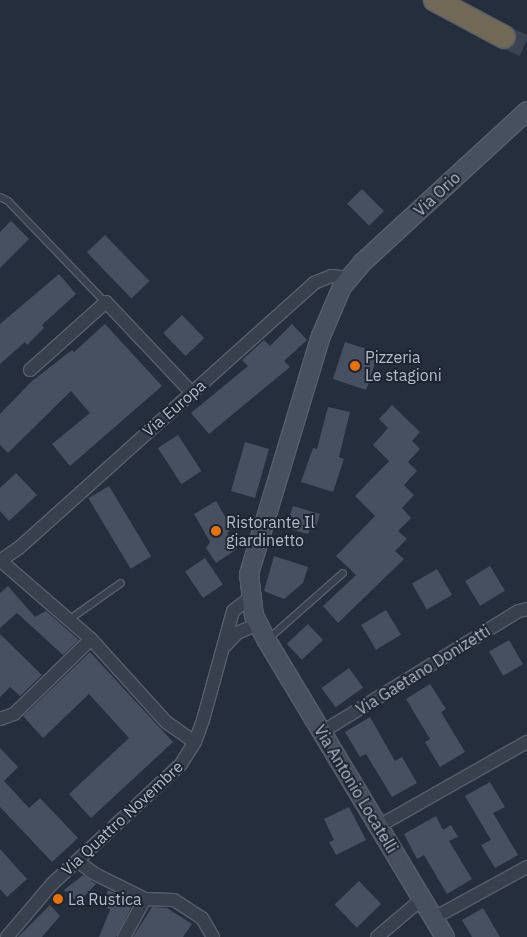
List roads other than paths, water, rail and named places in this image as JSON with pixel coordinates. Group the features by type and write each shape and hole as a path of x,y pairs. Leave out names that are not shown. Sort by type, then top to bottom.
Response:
{"highway":[{"path":"435,0 504,37"}],"street":[{"name":"Via Orio","path":"251,597 251,562 287,441 329,312 349,278 527,111"},
{"name":"Via Europa","path":"2,557 314,283 331,276 349,278"},
{"path":"30,370 105,302 191,392"},
{"path":"2,557 91,639 166,722 195,742"},
{"name":"Via Antonio Locatelli","path":"251,597 258,624 266,641 445,937"},
{"name":"Via Quattro Novembre","path":"5,937 52,884 79,862 170,775 195,742 226,645 233,611 251,597"},
{"name":"Via Gaetano Donizetti","path":"322,732 526,609"},
{"path":"226,645 237,633 258,624"},
{"path":"0,719 14,714 91,639"},
{"path":"379,826 527,742"},
{"path":"79,862 93,873 145,899 174,900 202,918 213,937"},
{"path":"434,918 527,867"},
{"path":"124,937 145,899"},
{"path":"377,937 422,900"},
{"path":"0,929 5,937"}],"lane":[{"path":"0,197 8,201 105,302"},
{"path":"266,641 343,573"},
{"path":"70,619 122,583"}],"tunnel":[{"path":"504,37 527,47"}],"place":[{"name":"Pizzeria Le stagioni","path":"355,366"},
{"name":"Ristorante Il giardinetto","path":"216,531"},
{"name":"La Rustica","path":"58,899"}]}
